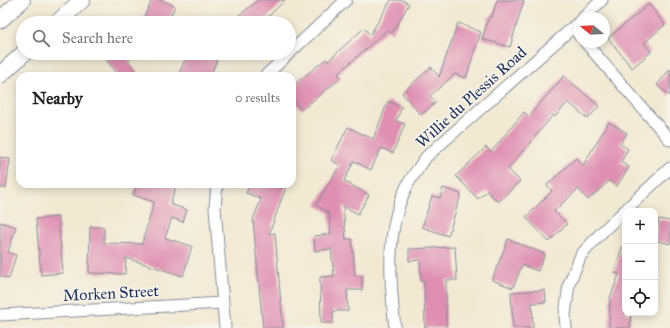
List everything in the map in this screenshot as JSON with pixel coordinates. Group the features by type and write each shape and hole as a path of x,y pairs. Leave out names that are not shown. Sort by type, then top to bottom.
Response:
{"street":[{"path":"0,20 22,0"},
{"path":"65,16 82,0"},
{"path":"296,47 346,0"},
{"path":"589,12 602,0"},
{"name":"Willie du Plessis Road","path":"395,328 390,241 396,212 407,185 426,157 574,31"},
{"path":"590,48 670,140"},
{"path":"0,75 16,60"},
{"path":"269,72 282,60"},
{"path":"566,328 565,315 569,284 581,254 602,232 670,168"},
{"path":"217,188 215,208 225,328"},
{"name":"Morken Street","path":"0,315 223,303"}],"building":[{"path":"152,0 162,0 175,6 170,16 144,16"},
{"path":"258,0 285,0 269,16 239,16"},
{"path":"391,0 402,0 409,4 392,33 387,30 338,74 341,78 301,110 296,103 296,83 326,59 328,61 364,28 370,35"},
{"path":"497,0 524,0 510,47 482,39 489,16 492,17"},
{"path":"649,4 665,25 644,43 651,52 632,68 610,40 610,36"},
{"path":"458,23 481,32 466,78 455,74 430,96 436,102 421,115 402,93 431,67 439,77"},
{"path":"106,60 129,60 128,61 137,72 116,72"},
{"path":"185,60 217,60 212,72 180,72"},
{"path":"670,69 670,96 657,85"},
{"path":"564,76 599,106 588,119 568,102 555,117 553,115 508,169 520,181 498,202 487,191 478,199 456,176 486,147 491,152 524,112 529,116"},
{"path":"388,101 402,107 396,121 405,124 393,153 381,148 371,170 354,161 344,181 369,195 358,214 343,206 346,239 352,239 355,276 362,276 362,290 347,290 348,311 333,311 333,323 321,323 320,277 334,276 331,249 315,251 314,236 331,234 329,213 316,205 340,165 331,160 348,127 373,139"},
{"path":"609,122 627,133 620,144 628,149 621,162 629,167 617,186 609,181 588,200 578,189 554,211 567,224 549,242 526,217 552,191 547,185 576,158 583,165"},
{"path":"0,157 10,159 6,188 0,188"},
{"path":"136,188 176,188 170,204 187,210 183,222 172,218 165,238 192,246 183,276 126,258 125,274 89,273 90,227 104,227 104,243 142,244 154,202 133,195"},
{"path":"248,188 286,188 269,234 275,233 283,328 263,328 253,220 261,199 246,193"},
{"path":"443,188 461,194 448,236 422,227 432,196 440,198"},
{"path":"58,217 63,273 41,275 36,219"},
{"path":"659,219 670,221 670,244 658,241"},
{"path":"0,222 16,227 8,252 16,255 9,279 0,276"},
{"path":"508,239 545,254 538,271 522,265 513,288 492,280"},
{"path":"455,247 457,280 446,280 446,328 425,328 424,281 421,282 420,260 409,261 409,249"},
{"path":"622,248 622,316 631,316 630,328 609,328 610,298 619,274 614,272"},
{"path":"545,290 546,302 532,303 533,328 513,328 511,292"}]}
